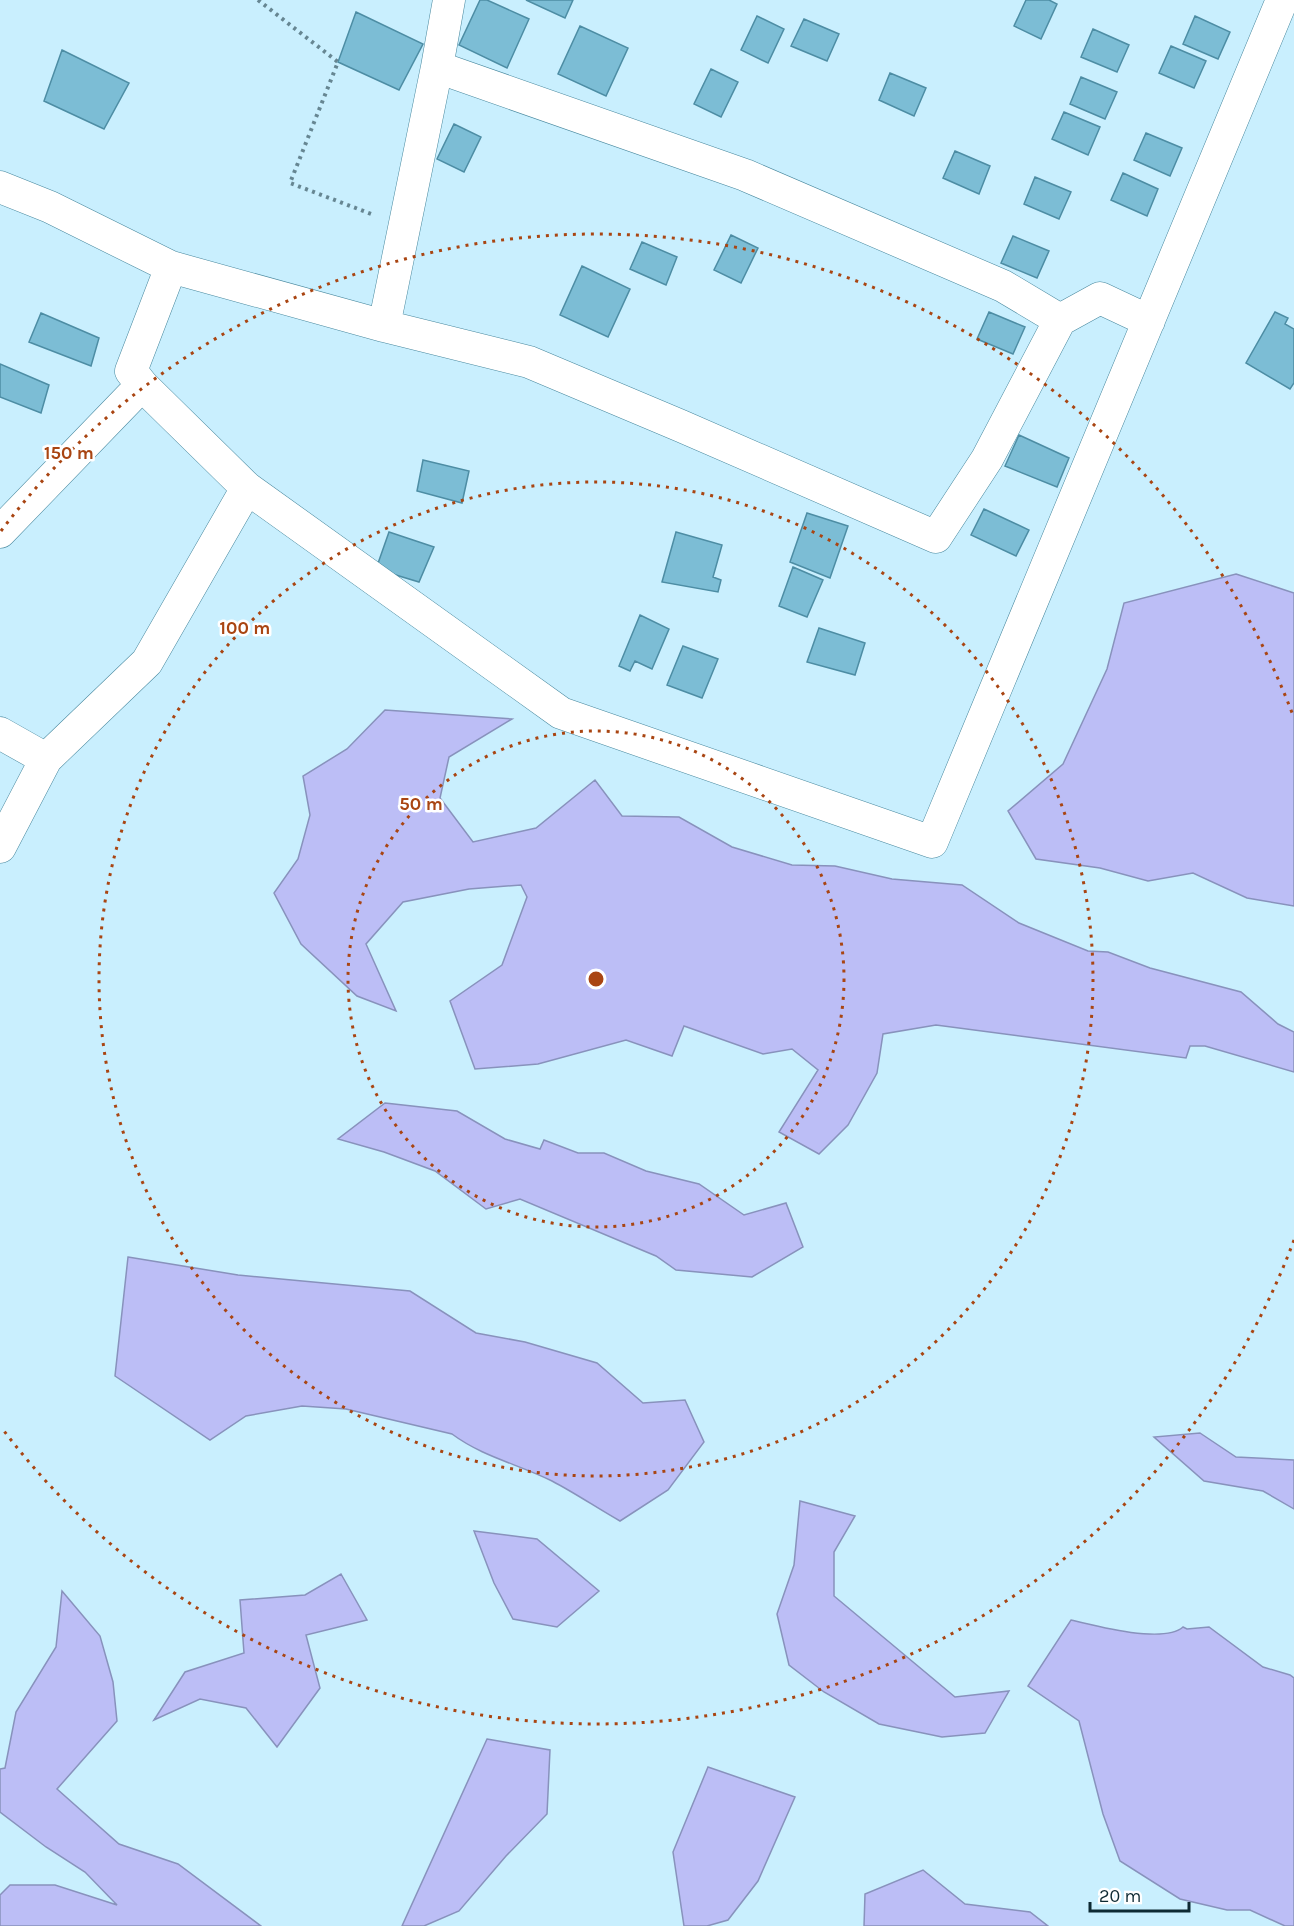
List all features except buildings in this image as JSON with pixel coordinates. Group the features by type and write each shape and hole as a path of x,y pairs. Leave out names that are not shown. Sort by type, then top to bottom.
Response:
{"street":[{"path":"384,326 449,0"},
{"path":"171,267 131,371 142,385 246,488 561,713 932,842 1282,0"},
{"path":"437,67 745,175 1003,286 1060,320"},
{"path":"0,187 51,207 171,267 384,326 529,362 936,537 987,459 1060,320 1100,298 1149,321"},
{"path":"0,532 142,385"},
{"path":"0,847 45,759 147,662 246,488"},
{"path":"0,733 45,759"}],"path":[{"path":"258,0 338,62 290,183 405,227"}],"water":[{"path":"1236,574 1294,593 1294,906 1247,898 1193,873 1148,881 1100,868 1036,859 1008,811 1063,764 1107,669 1124,603"},
{"path":"385,710 512,719 449,757 440,798 473,842 536,828 595,780 622,816 679,817 732,847 792,865 835,866 892,879 962,885 1019,923 1088,951 1108,952 1150,968 1241,992 1278,1024 1294,1032 1294,1072 1205,1046 1190,1046 1186,1058 936,1025 883,1034 877,1073 848,1125 819,1154 779,1132 818,1070 792,1049 763,1054 684,1026 672,1056 626,1040 538,1064 475,1069 450,1001 502,965 527,897 521,885 469,889 403,902 366,944 396,1011 357,996 301,944 274,893 298,859 310,815 303,776 347,749"},
{"path":"385,1103 457,1111 505,1139 540,1149 544,1140 578,1153 604,1153 646,1171 699,1184 744,1215 786,1203 803,1247 752,1277 676,1270 656,1256 520,1199 486,1209 435,1171 384,1152 338,1139"},
{"path":"128,1257 238,1275 410,1291 476,1333 525,1342 597,1363 643,1403 685,1400 704,1442 668,1490 620,1521 552,1481 476,1449 452,1434 346,1409 302,1406 246,1416 210,1440 115,1376"},
{"path":"1200,1433 1236,1457 1294,1460 1294,1509 1263,1491 1204,1481 1154,1437"},
{"path":"800,1501 855,1516 834,1552 834,1596 955,1697 1009,1691 985,1733 942,1737 879,1724 824,1692 789,1665 777,1614 794,1565"},
{"path":"474,1531 537,1539 599,1591 557,1627 513,1619 494,1583"},
{"path":"341,1574 367,1620 306,1635 320,1688 277,1747 246,1708 200,1699 154,1720 185,1672 244,1653 240,1600 305,1595"},
{"path":"62,1591 100,1636 113,1682 117,1721 57,1789 119,1844 178,1864 261,1926 0,1926 0,1895 10,1885 55,1885 117,1905 85,1872 46,1847 0,1812 0,1769 5,1768 16,1712 56,1647"},
{"path":"1071,1620 1146,1634 1174,1632 1183,1627 1187,1629 1209,1627 1263,1667 1294,1678 1294,1926 1285,1926 1250,1910 1227,1910 1180,1899 1120,1861 1103,1814 1079,1721 1028,1686"},
{"path":"487,1739 550,1750 547,1814 506,1856 459,1911 424,1926 402,1926"},
{"path":"708,1767 795,1797 758,1881 728,1920 707,1926 684,1926 673,1852"},
{"path":"923,1870 965,1904 1030,1912 1048,1926 864,1926 865,1894"}]}
